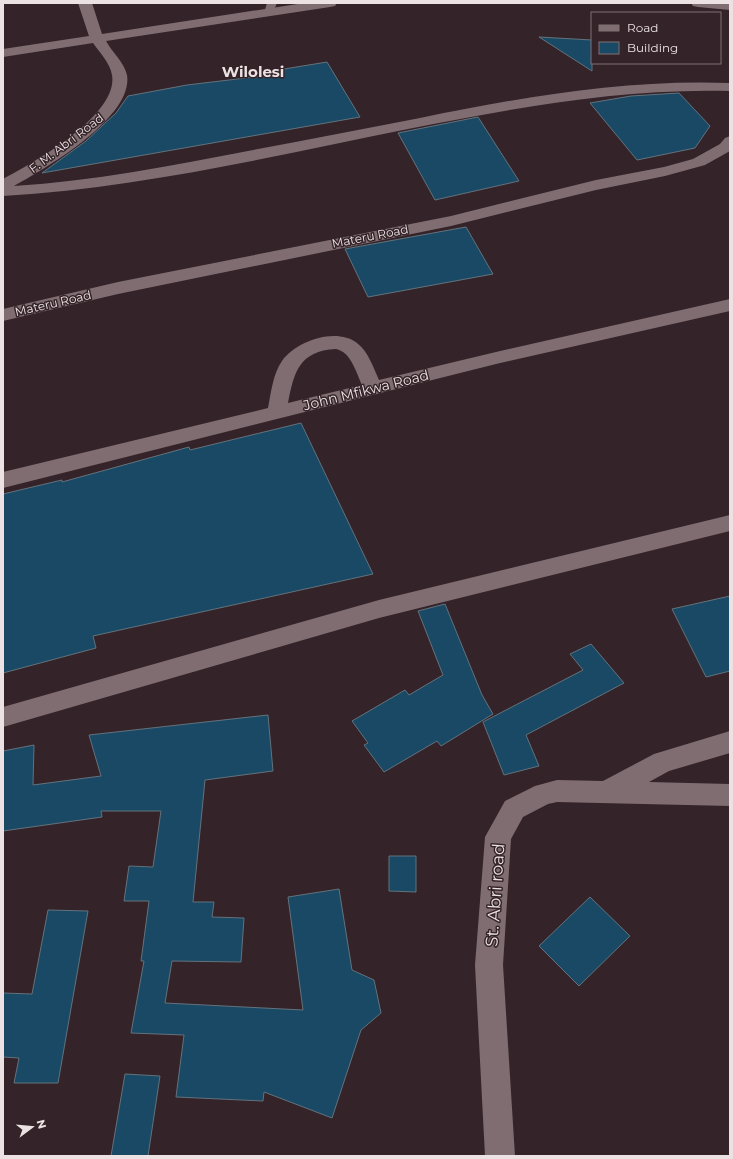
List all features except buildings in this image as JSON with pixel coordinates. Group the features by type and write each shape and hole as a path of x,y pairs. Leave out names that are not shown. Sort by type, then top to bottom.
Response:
{"street":[{"name":"F. M. Abri Road","path":"3,185 22,176 55,155 108,111 116,99 121,86 117,67 97,38 85,3"},
{"path":"3,53 270,8 330,3"},
{"path":"698,3 730,6"},
{"path":"3,191 34,190 160,174 522,103 616,89 678,85 730,87"},
{"name":"Materu Road","path":"3,315 134,284 451,221 596,185 665,171 699,162 726,147 730,141"},
{"name":"John Mfikwa Road","path":"3,480 496,358 730,305"},
{"path":"276,413 288,366 300,354 311,347 334,343 344,344 352,349 373,389"},
{"path":"3,717 379,610 730,523"},
{"path":"607,792 663,762 730,742"},
{"name":"St. Abri road","path":"500,1156 489,965 498,837 514,809 544,794 557,791 730,795"}],"district":[{"name":"Wilolesi","path":"253,71"}]}
